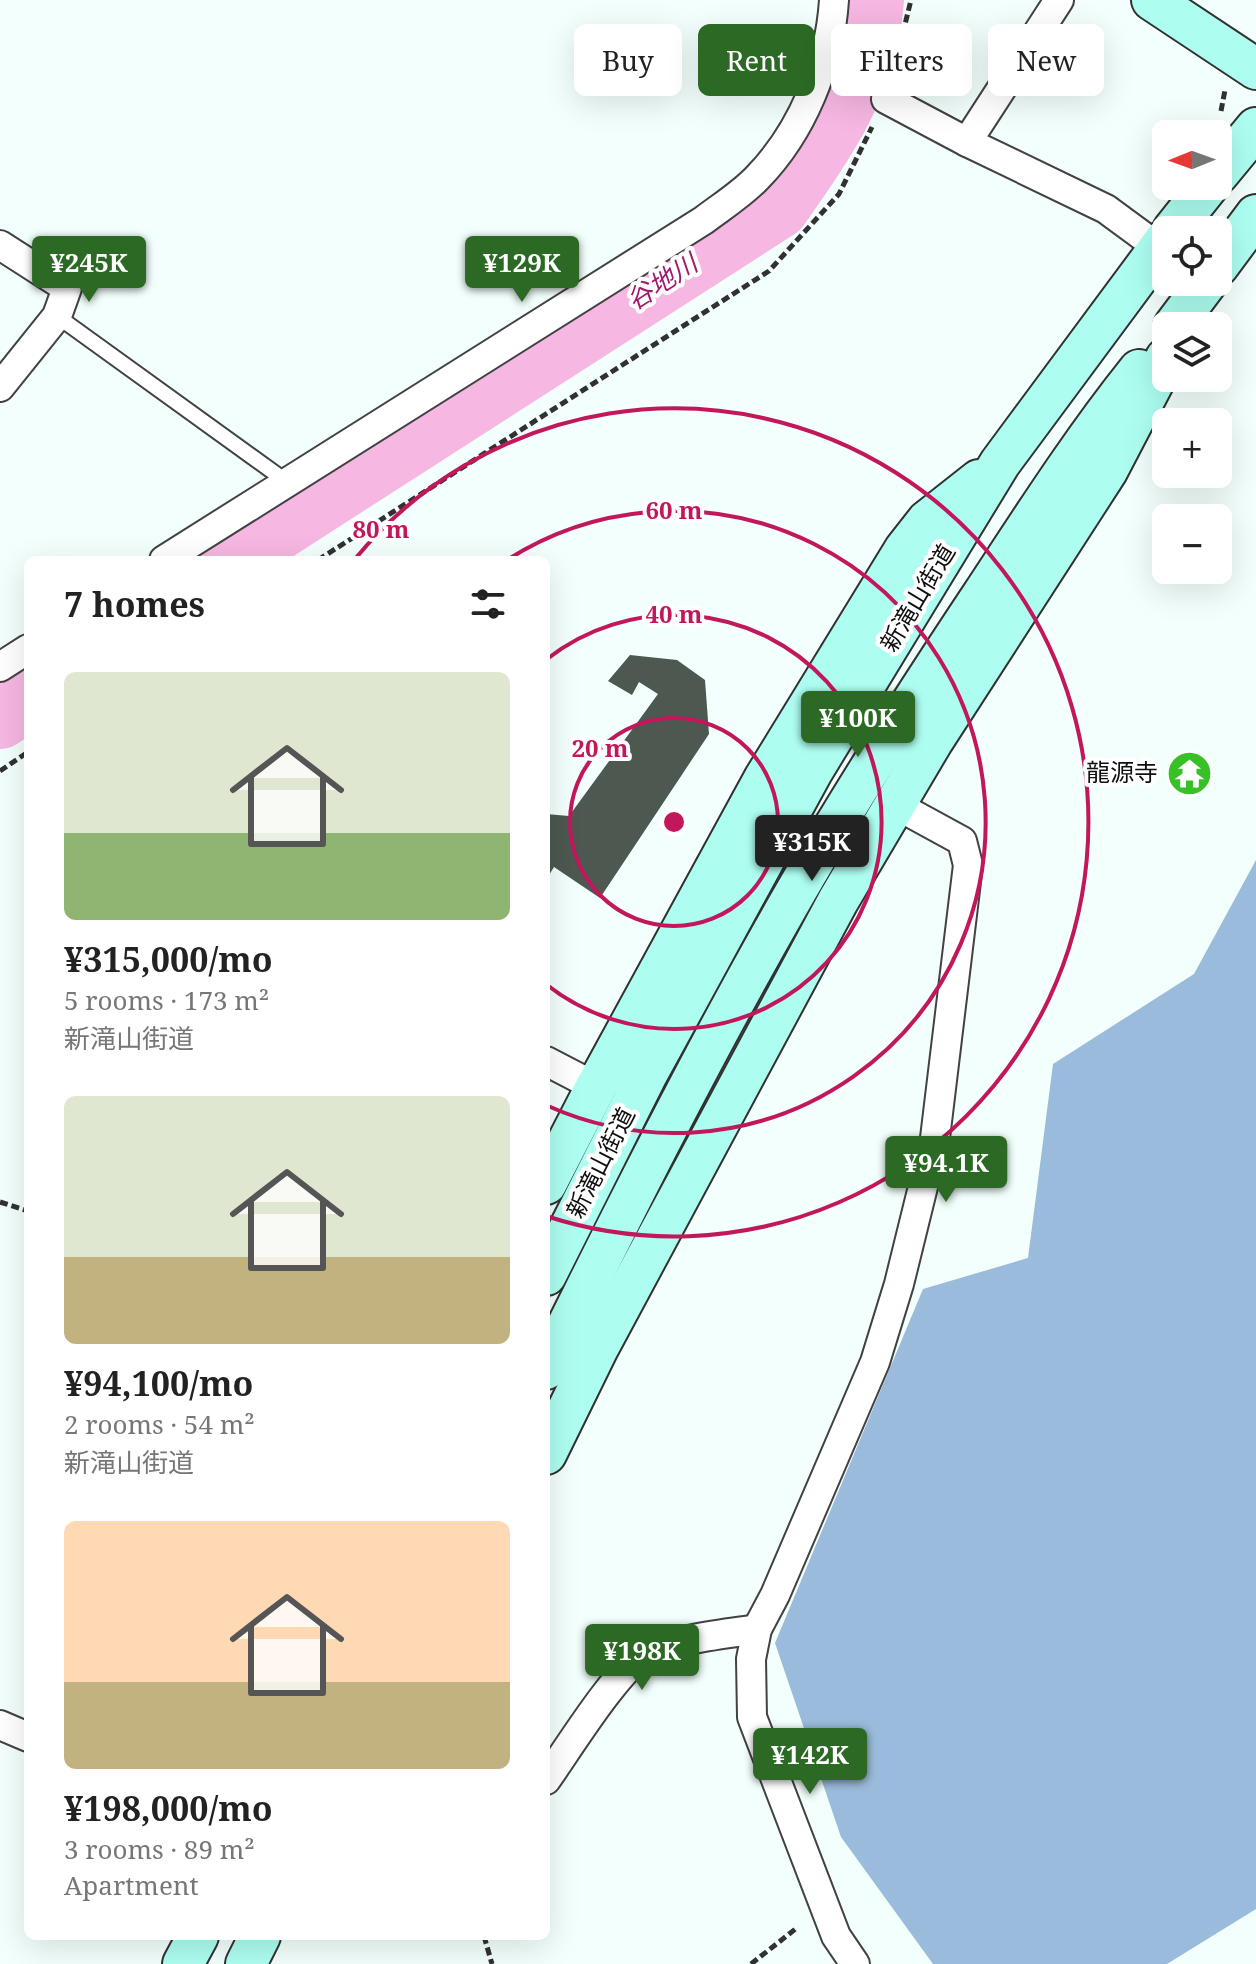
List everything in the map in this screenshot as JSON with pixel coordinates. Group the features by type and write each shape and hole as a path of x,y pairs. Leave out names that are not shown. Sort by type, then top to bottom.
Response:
{"main road":[{"path":"1152,0 1256,69"},
{"path":"1232,157 1256,128"},
{"name":"新滝山街道","path":"1184,216 1197,200"},
{"path":"1196,299 1256,215"},
{"name":"新滝山街道","path":"550,1267 646,1076 798,798 1000,463 1152,258"},
{"name":"新滝山街道","path":"550,1361 653,1155 786,908 829,836 905,710 1074,457 1152,354"},
{"path":"550,1446 605,1335 838,901 932,742 1107,471 1152,385"},
{"path":"550,1176 764,779 905,549 927,521 1000,463"},
{"path":"183,1964 196,1940"},
{"path":"246,1964 258,1940"}],"street":[{"path":"195,554 287,482 704,220 756,179 792,135 818,78 833,23 834,0"},
{"path":"967,142 1059,0"},
{"path":"886,99 1152,232"},
{"path":"0,245 67,288 57,316 0,387"},
{"path":"0,667 24,652"},
{"path":"855,1964 836,1936 752,1717 751,1659 757,1629 775,1595 875,1362 899,1284 935,1138 968,865 962,841 896,805"},
{"path":"550,1063 596,1087"},
{"path":"550,1774 612,1687 641,1656 668,1645 757,1629"},
{"path":"0,1725 24,1735"}],"lane":[{"path":"57,316 287,482"}],"path":[{"path":"324,556 769,271 839,194 886,99 911,0"},
{"path":"0,771 24,755"},
{"path":"0,1202 24,1210"},
{"path":"751,1964 825,1907"},
{"path":"485,1940 492,1964"}],"shaded area":[{"path":"1256,860 1256,1909 1167,1964 933,1964 841,1837 775,1643 923,1289 1028,1258 1053,1064 1194,974"}],"building":[{"path":"630,655 677,660 705,680 709,734 600,898 554,867 550,874 550,814 569,816 658,694 639,682 632,695 608,681"}],"waterway":[{"name":"谷地川","path":"236,556 778,208 818,150 851,88 868,39 873,0"},
{"name":"谷地川","path":"0,718 24,702"}],"place":[{"name":"龍源寺","path":"1189,773"}]}
